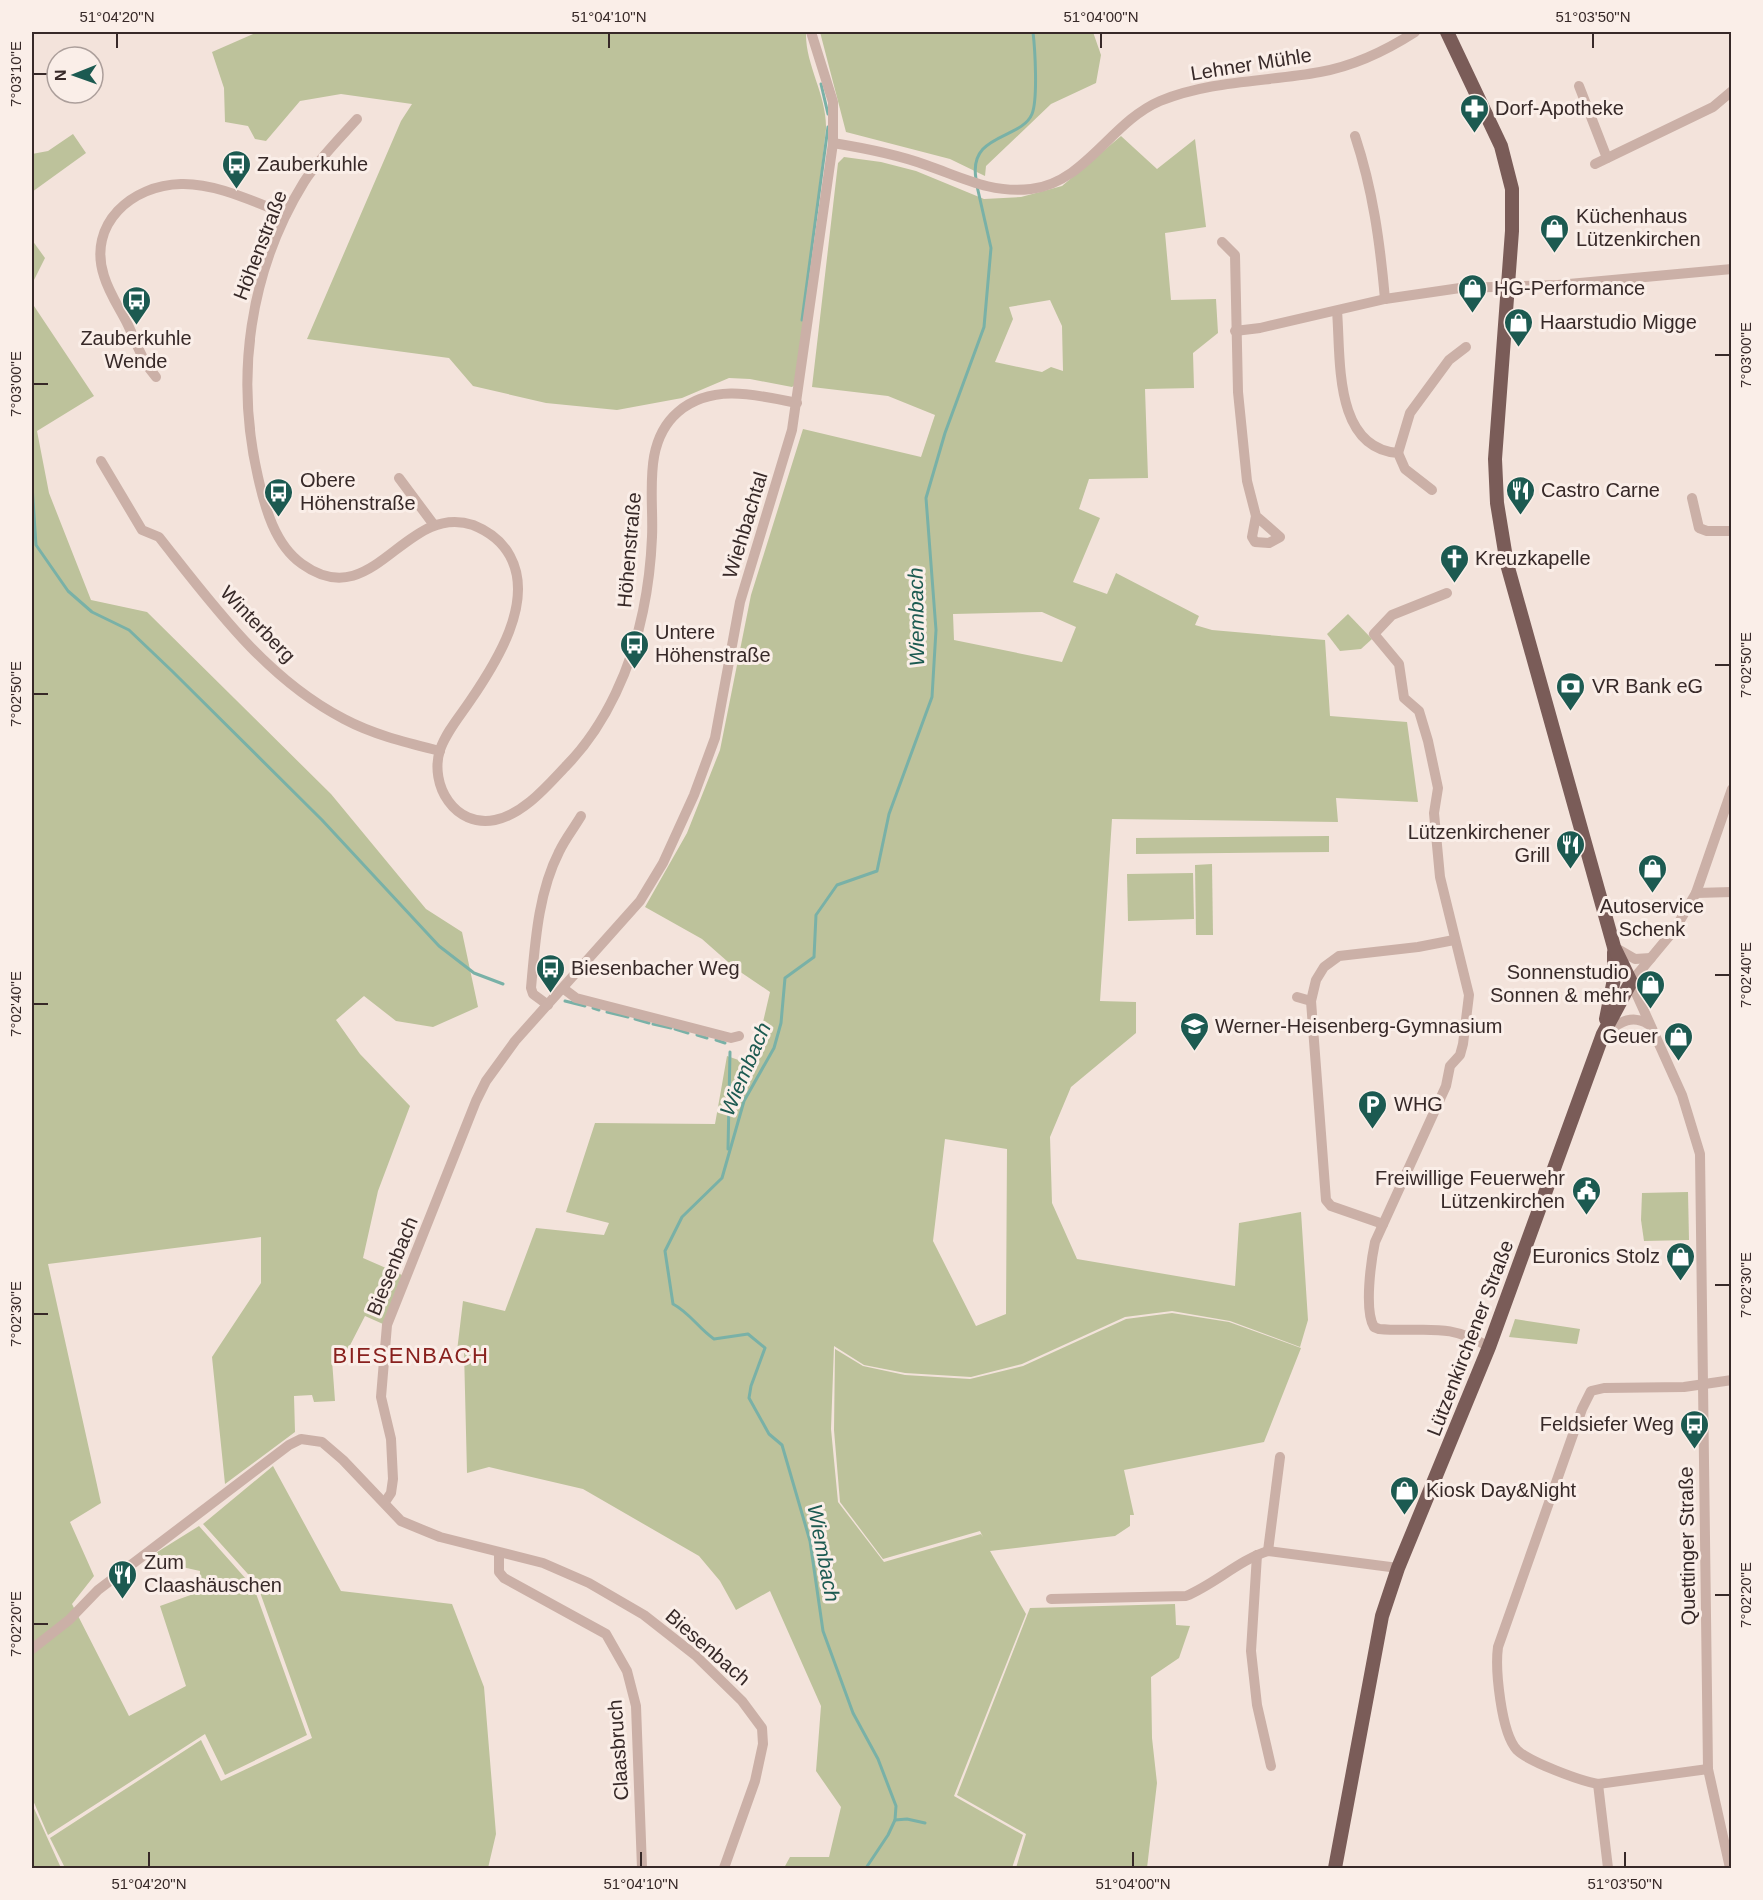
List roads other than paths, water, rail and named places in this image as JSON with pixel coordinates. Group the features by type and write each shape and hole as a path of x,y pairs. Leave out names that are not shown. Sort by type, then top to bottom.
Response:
{"main road":[{"path":"1447,32 1501,146 1509,174 1513,207 1497,417 1496,482 1499,520 1510,578 1614,947 1631,982"},
{"path":"1604,1034 1614,980 1614,947"},
{"name":"Lützenkirchener Straße","path":"1335,1869 1383,1616 1398,1568 1489,1347 1604,1034 1631,982"}],"street":[{"name":"Wiehbachtal","path":"564,989 645,893 663,863 694,795 715,738 740,602 785,457 797,403 833,142 833,102 811,32"},
{"name":"Lehner Mühle","path":"833,142 924,164 984,186 1031,189 1059,181 1076,170 1126,122 1157,102 1211,86 1322,72 1370,56 1415,32"},
{"path":"1579,86 1607,159"},
{"path":"1595,164 1713,107 1731,92"},
{"name":"Höhenstraße","path":"357,119 305,179 286,214 260,284 247,358 246,415 250,443 272,523 284,548 302,565 325,576 342,577 360,574 378,566 412,536 434,525 450,521 484,529 509,553 516,570 518,591 516,610 507,634 483,682 446,736 440,750 437,771 439,785 448,803 461,814 480,821 494,820 510,815 528,803 576,756 611,701 636,640 649,571 653,463 657,441 667,424 679,411 701,397 730,393 797,403"},
{"path":"1355,136 1369,179 1379,236 1385,299"},
{"path":"156,377 142,361 104,276 100,255 102,238 112,214 128,200 150,189 182,184 233,195 286,214"},
{"path":"1222,242 1235,255 1235,331 1247,481 1257,516"},
{"path":"1235,331 1260,328 1385,299 1460,288 1558,285 1731,269"},
{"path":"1337,311 1347,412 1353,424 1376,447 1398,453"},
{"path":"1432,490 1405,470 1398,453 1410,413 1449,360 1466,347"},
{"name":"Winterberg","path":"101,461 142,530 159,537 242,638 296,688 344,719 396,740 440,750"},
{"path":"399,478 434,525"},
{"path":"1692,498 1699,528 1707,531 1731,531"},
{"path":"1447,593 1392,615 1374,634 1399,664 1404,698 1419,711 1428,741 1438,788 1434,813 1440,877 1468,995 1460,1055 1450,1066 1446,1086 1383,1224 1371,1259 1371,1318 1374,1327 1452,1330 1464,1333 1489,1347"},
{"path":"1631,982 1675,929 1696,893 1731,789"},
{"path":"548,1005 533,994 531,988 537,928 559,852 581,816"},
{"path":"1696,893 1731,892"},
{"path":"1383,1224 1331,1206 1326,1200 1311,1001 1316,980 1324,967 1340,956 1418,947 1454,940"},
{"path":"1614,947 1627,957 1651,958"},
{"name":"Quettinger Straße","path":"1631,982 1682,1095 1700,1154 1708,1769 1730,1869"},
{"path":"564,989 576,998 731,1038 739,1036"},
{"name":"Biesenbach","path":"564,989 515,1041 486,1081 387,1324 381,1397 391,1439 393,1479 391,1493 385,1502 394,1516 418,1529 499,1553 543,1563 589,1583 644,1615 695,1655 753,1713 762,1728 760,1761 724,1868"},
{"path":"1297,997 1311,1001"},
{"path":"1604,1034 1628,1020 1636,1019 1648,1024"},
{"path":"1708,1769 1598,1784 1585,1782 1524,1755 1512,1743 1506,1723 1496,1665 1498,1647 1585,1399 1591,1391 1604,1388 1703,1385 1731,1380"},
{"path":"32,1649 69,1620 87,1600 289,1445 301,1439 322,1442 385,1502"},
{"path":"1268,1551 1280,1457"},
{"path":"1052,1599 1186,1596 1268,1551 1398,1568"},
{"name":"Claasbruch","path":"499,1553 499,1572 504,1578 606,1634 627,1671 636,1718 642,1869"},
{"path":"1257,1555 1251,1651 1257,1705 1271,1766"},
{"path":"1598,1784 1608,1869"}],"waterway":[{"name":"Wiembach","path":"976,179 976,164 980,153 987,145 1017,129 1032,114 1035,86 1033,32"},
{"path":"821,84 828,114"},
{"path":"802,320 828,127"},
{"name":"Wiembach","path":"866,1868 888,1835 895,1820 896,1806 878,1759 853,1713 823,1631 810,1541 782,1445 769,1434 749,1398 765,1348 748,1334 714,1339 673,1304 665,1251 682,1217 722,1178 744,1101 774,1048 781,1023 785,978 814,957 816,915 837,885 877,871 889,814 932,697 936,630 926,498 945,433 984,327 991,248 977,186"},
{"path":"32,485 36,545 68,591 92,612 129,630 172,671 322,820 439,946 474,973 503,984"},
{"path":"565,1001 585,1006"},
{"path":"593,1008 599,1010"},
{"path":"607,1012 628,1017"},
{"path":"635,1019 649,1023"},
{"path":"653,1024 671,1028"},
{"path":"675,1029 688,1033"},
{"path":"697,1035 707,1038"},
{"path":"716,1040 725,1043"},
{"path":"728,1149 730,1052"},
{"path":"895,1820 907,1819 925,1823"}],"place":[{"name":"Dorf-Apotheke","path":"1474,134"},
{"name":"Zauberkuhle","path":"236,190"},
{"name":"Küchenhaus Lützenkirchen","path":"1555,254"},
{"name":"HG-Performance","path":"1473,314"},
{"name":"Zauberkuhle Wende","path":"136,326"},
{"name":"Haarstudio Migge","path":"1519,348"},
{"name":"Castro Carne","path":"1520,516"},
{"name":"Obere Höhenstraße","path":"279,518"},
{"name":"Kreuzkapelle","path":"1454,584"},
{"name":"Untere Höhenstraße","path":"634,670"},
{"name":"VR Bank eG","path":"1571,712"},
{"name":"Lützenkirchener Grill","path":"1571,870"},
{"name":"Autoservice Schenk","path":"1652,894"},
{"name":"Biesenbacher Weg","path":"550,994"},
{"name":"Sonnenstudio Sonnen & mehr","path":"1650,1010"},
{"name":"Werner-Heisenberg-Gymnasium","path":"1194,1052"},
{"name":"Geuer","path":"1679,1062"},
{"name":"WHG","path":"1373,1130"},
{"name":"Freiwillige Feuerwehr Lützenkirchen","path":"1586,1216"},
{"name":"Euronics Stolz","path":"1681,1282"},
{"name":"Feldsiefer Weg","path":"1695,1450"},
{"name":"Kiosk Day&Night","path":"1405,1516"},
{"name":"Zum Claashäuschen","path":"123,1600"}],"district":[{"name":"BIESENBACH","path":"411,1355"}]}
